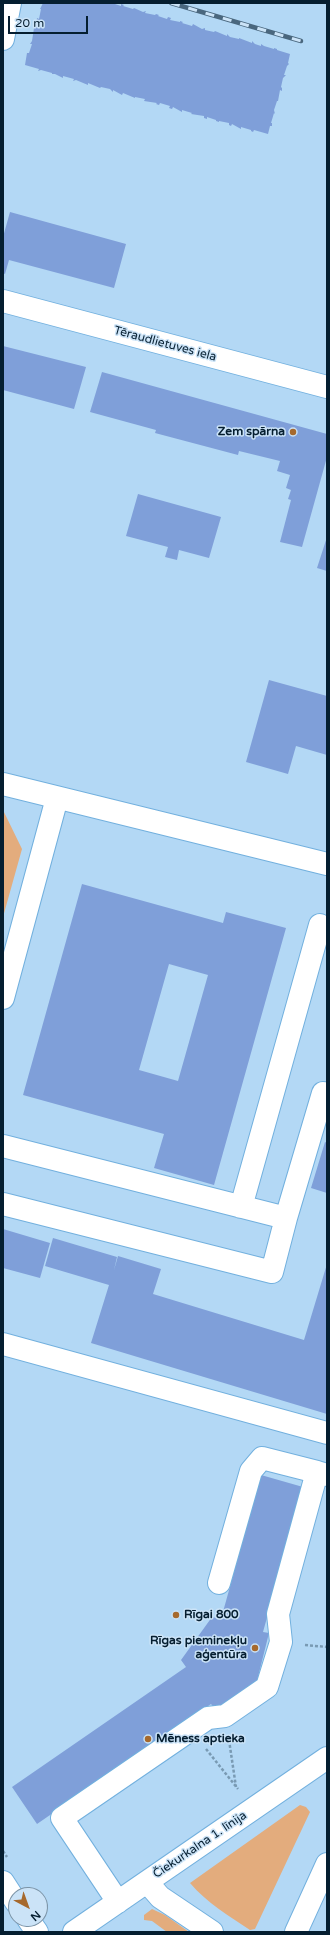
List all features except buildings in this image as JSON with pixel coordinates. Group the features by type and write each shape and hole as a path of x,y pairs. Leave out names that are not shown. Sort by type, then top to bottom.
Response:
{"street":[{"path":"3,39 10,3"},
{"name":"Tēraudlietuves iela","path":"3,301 327,387"},
{"path":"3,784 327,864"},
{"path":"3,998 57,798"},
{"path":"241,1207 320,925"},
{"path":"3,1204 272,1272 286,1218 326,1088"},
{"path":"3,1146 286,1218"},
{"path":"3,1344 327,1433"},
{"path":"118,1902 62,1818 208,1718 225,1716 267,1687 281,1642 278,1614 322,1474 262,1458 251,1471 219,1583"},
{"name":"Čiekurkalna 1. līnija","path":"74,1932 327,1758"},
{"path":"296,1932 327,1864"},
{"path":"147,1882 160,1897 212,1932"}],"path":[{"path":"225,1716 236,1787"},
{"path":"191,1729 241,1793"}],"shaded area":[{"path":"3,810 22,849 3,917"},
{"path":"300,1805 306,1807 310,1812 255,1929 250,1930 226,1914 204,1897 190,1883"},
{"path":"152,1909 165,1915 189,1932 167,1932 152,1921 144,1920 144,1915"}],"railway":[{"path":"171,3 301,41"}],"place":[{"name":"Zem spārna","path":"293,432"},
{"name":"Rīgai 800","path":"176,1615"},
{"name":"Rīgas pieminekļu aģentūra","path":"255,1648"},
{"name":"Mēness aptieka","path":"148,1739"}]}
